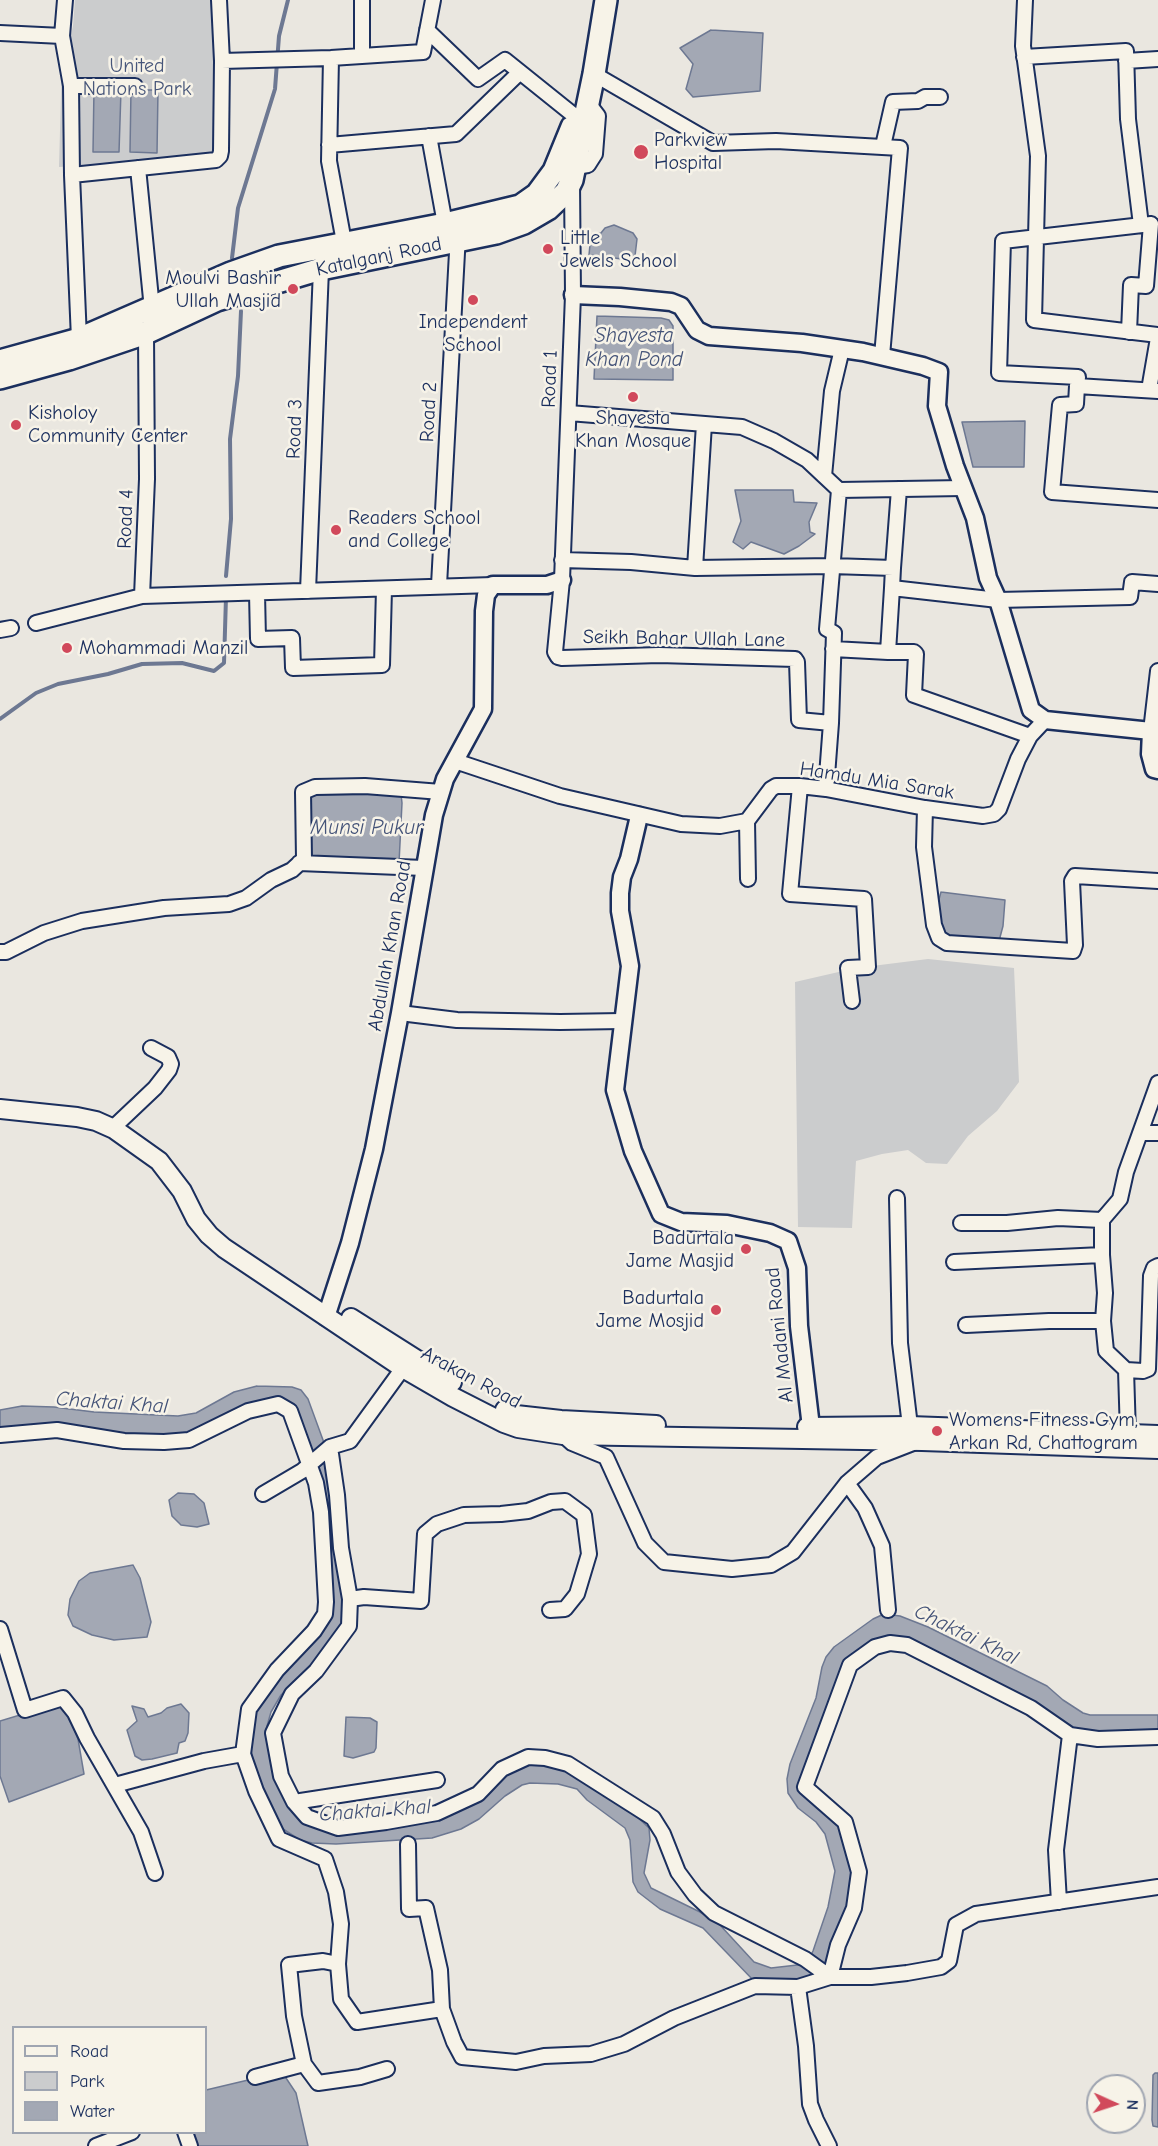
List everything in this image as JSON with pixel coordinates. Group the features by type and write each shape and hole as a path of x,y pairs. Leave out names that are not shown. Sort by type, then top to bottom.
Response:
{"main road":[{"name":"Katalganj Road","path":"543,201 566,192 574,173 598,0"},
{"name":"Katalganj Road","path":"0,361 79,339 231,273 279,256 344,242 454,229 496,233 524,223 543,201 582,110 594,74 606,0"},
{"name":"Katalganj Road","path":"0,378 69,359 146,333 217,300 454,229"},
{"name":"Arakan Road","path":"0,1105 67,1110 117,1124 159,1153 183,1181 203,1216 225,1239 328,1311 403,1368 504,1423 533,1431 563,1435 922,1441 1158,1449"},
{"name":"Arakan Road","path":"0,1110 77,1117 96,1121 114,1129 159,1161 182,1191 196,1220 224,1248 453,1383 516,1415 647,1425 909,1426 1158,1435"}],"street":[{"path":"65,0 62,36 71,86 72,175 79,339"},
{"path":"72,175 216,160 220,156 222,61 219,0"},
{"path":"362,0 362,56"},
{"path":"222,61 331,58 423,52 433,0"},
{"path":"1025,0 1023,46 1038,156 1035,320 1158,336 1153,390 1077,386"},
{"path":"427,30 478,78 505,60 519,73 582,110"},
{"path":"0,33 62,36"},
{"path":"1024,57 1126,51 1128,119 1141,225"},
{"path":"331,58 329,161 344,242"},
{"path":"1126,61 1158,58"},
{"path":"329,145 456,134 519,73"},
{"path":"594,74 713,143 776,141 897,147 901,151 882,356"},
{"path":"71,86 135,86"},
{"path":"883,146 893,102 940,97"},
{"name":"Road 2","path":"429,136 454,229 439,585"},
{"path":"138,168 152,309"},
{"name":"Road 1","path":"562,580 573,295 574,173"},
{"path":"1130,332 1131,285 1146,286 1154,245 1151,224 1004,241 999,373 1078,377 1076,404 1060,405 1052,492 1158,501"},
{"name":"Road 3","path":"309,591 321,269"},
{"path":"573,295 671,302 681,306 697,330 709,336 802,343 842,349 882,356 939,372 937,406 975,518 988,578 998,600 1031,710 1045,720 1151,731"},
{"name":"Road 4","path":"142,596 147,479 146,333"},
{"path":"824,476 832,391 842,349"},
{"path":"569,413 742,427 807,459 838,490 963,488"},
{"path":"695,568 704,424"},
{"path":"888,652 899,489"},
{"path":"826,789 833,649 833,632 827,629 838,490"},
{"path":"562,560 631,562 695,568 832,566 893,568"},
{"path":"36,623 142,596 384,589 439,585 547,585 562,580"},
{"name":"Seikh Bahar Ullah Lane","path":"562,580 555,652 558,657 659,655 795,659 800,720 831,723"},
{"path":"892,588 998,600 1130,597 1132,582 1158,584"},
{"name":"Abdullah Khan Road","path":"328,1311 367,1183 400,1013 434,815 445,778 483,709 484,611 486,595 493,585"},
{"path":"257,593 258,639 292,638 293,668 382,665 384,589"},
{"path":"833,649 914,652 916,654 914,695 1030,736"},
{"path":"1158,671 1150,754 1154,769 1158,770"},
{"name":"Hamdu Mia Sarak","path":"747,821 771,789 776,786 826,789 974,816 994,814 999,809 1018,759 1030,736 1045,720"},
{"path":"455,762 560,796 639,816 681,824 720,826 747,821 748,879"},
{"path":"0,952 6,952 44,933 82,921 164,908 229,904 246,898 271,880 292,870 303,859 303,792 315,787 365,786 441,792"},
{"path":"800,786 790,894 864,899 868,967 848,968 852,1001"},
{"path":"925,808 924,847 934,925 939,938 947,944 1072,951 1075,945 1072,881 1075,876 1158,881"},
{"name":"Al Madani Road","path":"639,816 629,859 622,877 620,893 620,911 630,966 615,1090 633,1151 662,1214 681,1222 727,1224 770,1233 788,1241 797,1268 799,1326 811,1427"},
{"path":"299,863 424,868"},
{"path":"400,1013 457,1020 622,1021"},
{"path":"117,1124 169,1070 171,1064 168,1057 151,1048"},
{"path":"1158,1083 1126,1172 1120,1199 1102,1220 1105,1293 1103,1321 1106,1351 1126,1370 1148,1369 1151,1276 1154,1268 1158,1266"},
{"path":"1140,1133 1158,1132"},
{"path":"897,1198 900,1343 909,1426"},
{"path":"961,1223 1007,1223 1058,1218 1102,1220"},
{"path":"954,1262 1102,1255"},
{"path":"966,1325 1103,1321"},
{"path":"263,1494 310,1464 330,1447 350,1441 403,1368"},
{"path":"1126,1370 1128,1434"},
{"path":"0,1435 57,1430 124,1441 189,1440 248,1411 278,1404 290,1411 316,1483 321,1512 325,1614 314,1631 277,1670 249,1709 243,1754 256,1791 279,1839 325,1859 336,1892 341,1924 338,1964 341,1999 357,2022 442,2009"},
{"path":"563,1435 572,1443 606,1457 645,1543 664,1562 732,1569 771,1565 793,1552 847,1483 877,1457 922,1441"},
{"path":"330,1447 341,1548 350,1599 349,1626 316,1671 292,1694 273,1733 281,1776 294,1802 307,1817 338,1828 436,1813 478,1794 502,1769 528,1757 545,1758 568,1764 653,1818 663,1834 678,1872 695,1895 714,1913 805,1959 828,1976"},
{"path":"847,1483 865,1508 882,1546 888,1610"},
{"path":"350,1599 364,1597 421,1601 425,1534 437,1524 464,1515 528,1511 551,1502 565,1501 584,1515 589,1554 577,1594 565,1609 550,1610"},
{"path":"0,1629 25,1710 63,1698 75,1713 141,1832 155,1874"},
{"path":"828,1976 854,1908 859,1872 845,1822 805,1787 850,1665 875,1647 890,1643 907,1645 1030,1708 1071,1735 1098,1739 1158,1737"},
{"path":"1059,1902 1056,1850 1071,1735"},
{"path":"116,1785 204,1761 243,1754"},
{"path":"294,1802 437,1780"},
{"path":"408,1844 409,1909 426,1908 440,1970 442,2009 454,2042 462,2056 516,2062 544,2056 591,2054 624,2044 674,2018 755,1986 798,1987 828,1976 871,1977 941,1967 949,1961 956,1925 976,1914 1158,1887"},
{"path":"338,1964 323,1961 289,1965 294,2016 304,2064 318,2083 360,2078 387,2069"},
{"path":"798,1987 806,2046 810,2104 829,2146"},
{"path":"255,2077 304,2064"},
{"path":"96,2146 129,2134"}],"green space":[{"name":"United Nations Park","path":"75,0 214,0 213,157 59,167 62,57 69,44"},
{"path":"928,959 1014,968 1019,1082 997,1111 968,1136 947,1164 926,1163 908,1150 856,1161 852,1228 798,1227 795,982 856,968"}],"water":[{"path":"711,30 763,33 760,91 693,97 686,89 693,64 680,48"},
{"path":"94,89 121,90 119,152 93,152"},
{"path":"131,90 158,90 157,153 130,152"},
{"path":"614,225 633,233 637,239 635,256 622,259 589,255 591,234 601,233 605,228"},
{"name":"Shayesta Khan Pond","path":"597,316 669,320 673,326 673,380 594,379"},
{"path":"1025,421 1024,467 973,467 962,422"},
{"path":"735,490 793,490 794,502 817,503 809,522 810,532 815,534 784,554 751,542 743,549 733,542 741,521"},
{"name":"Munsi Pukur","path":"401,794 399,863 311,857 310,795"},
{"path":"941,892 1005,900 999,941 946,936 939,923 938,903"},
{"path":"257,1386 292,1387 301,1390 308,1399 323,1440 329,1466 347,1603 345,1624 317,1661 281,1695 271,1712 267,1726 270,1759 278,1785 287,1803 297,1816 324,1827 448,1813 517,1764 536,1762 569,1770 632,1812 649,1828 650,1840 644,1873 651,1888 700,1912 720,1925 754,1962 771,1968 806,1964 813,1951 828,1907 835,1871 825,1834 816,1822 798,1808 788,1793 787,1779 790,1764 816,1698 826,1657 834,1647 873,1619 884,1614 900,1616 928,1627 1047,1686 1083,1713 1090,1715 1158,1715 1158,1732 1083,1733 1017,1694 914,1640 904,1637 891,1637 850,1661 804,1784 841,1824 855,1874 854,1890 830,1955 818,1974 787,1985 754,1981 703,1928 660,1909 638,1892 633,1882 630,1840 625,1828 587,1800 577,1789 558,1784 522,1785 505,1796 479,1819 461,1829 432,1838 336,1844 300,1840 278,1823 255,1777 250,1742 256,1704 324,1620 321,1504 290,1406 184,1435 98,1432 42,1425 0,1428 0,1410 22,1406 178,1416 196,1413 234,1392"},
{"path":"178,1493 194,1494 204,1503 209,1524 197,1527 181,1525 172,1516 169,1500"},
{"path":"133,1565 140,1578 151,1622 147,1637 114,1640 92,1635 73,1626 68,1615 70,1599 79,1581 90,1573"},
{"path":"181,1704 189,1713 188,1733 185,1741 179,1743 177,1753 142,1760 135,1756 127,1730 137,1721 132,1706 144,1709 148,1717"},
{"path":"53,1705 64,1705 78,1739 84,1774 9,1802 0,1776 0,1721"},
{"path":"346,1717 370,1718 377,1722 374,1752 353,1758 344,1756"},
{"path":"282,2072 296,2093 308,2146 194,2146 189,2134 207,2134 207,2090"},
{"path":"1158,2073 1158,2127 1153,2126 1152,2120 1153,2075"}],"waterway":[{"path":"232,258 238,208 275,89 279,36 288,0"},
{"path":"226,576 231,519 230,439 238,376 241,311"},
{"path":"0,719 36,693 58,684 108,674 142,664 182,663 214,671 224,663 226,597"}],"place":[{"name":"Parkview Hospital","path":"641,152"},
{"name":"Little Jewels School","path":"548,249"},
{"name":"Moulvi Bashir Ullah Masjid","path":"293,289"},
{"name":"Independent School","path":"473,300"},
{"name":"Shayesta Khan Mosque","path":"633,397"},
{"name":"Kisholoy Community Center","path":"16,425"},
{"name":"Readers School and College","path":"336,530"},
{"name":"Mohammadi Manzil","path":"67,648"},
{"name":"Badurtala Jame Masjid","path":"746,1249"},
{"name":"Badurtala Jame Mosjid","path":"716,1310"},
{"name":"Womens Fitness Gym, Arkan Rd, Chattogram","path":"937,1431"}],"water label":[{"name":"Chaktai Khal","path":"112,1403"},
{"name":"Chaktai Khal","path":"966,1635"},
{"name":"Chaktai Khal","path":"375,1811"}]}
